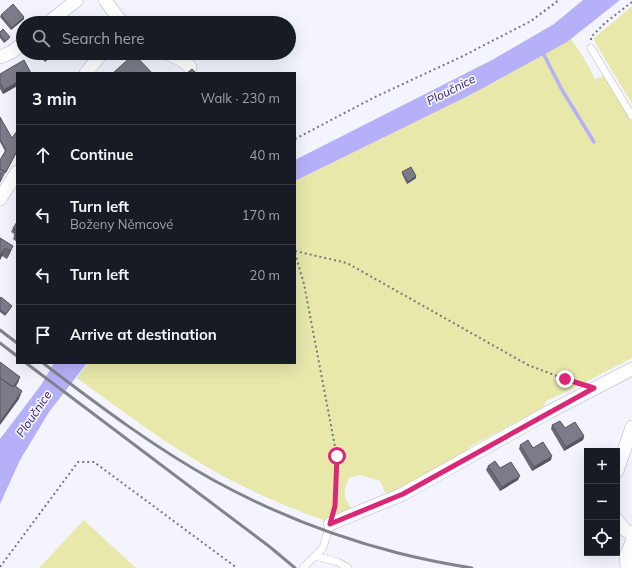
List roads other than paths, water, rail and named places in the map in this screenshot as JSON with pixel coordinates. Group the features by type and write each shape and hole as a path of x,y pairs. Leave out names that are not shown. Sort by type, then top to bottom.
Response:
{"street":[{"path":"57,16 77,0"},
{"path":"105,0 117,16"},
{"path":"0,57 12,52 16,48"},
{"path":"87,72 96,60"},
{"path":"182,60 190,67"},
{"path":"0,199 16,174"},
{"path":"330,524 403,494 594,388 632,369"},
{"path":"620,462 632,427"},
{"path":"620,524 625,530 632,533"},
{"path":"626,562 632,542"}],"lane":[{"path":"591,48 632,116"},
{"path":"303,568 323,548 330,524"},
{"path":"315,556 338,562 348,568"}],"water":[{"name":"Ploučnice","path":"583,0 620,0 567,42 472,94 296,181 296,159 492,60 554,24"},
{"name":"Ploučnice","path":"53,364 86,364 49,412 20,460 0,504 0,439 41,385"}],"waterway":[{"path":"542,51 562,90 594,142"}],"railway":[{"path":"0,330 16,342"},
{"path":"0,343 16,355"},
{"path":"27,364 270,547 295,568"},
{"path":"44,364 106,410 171,455 215,481 259,503 304,523 374,547 472,568"}]}
